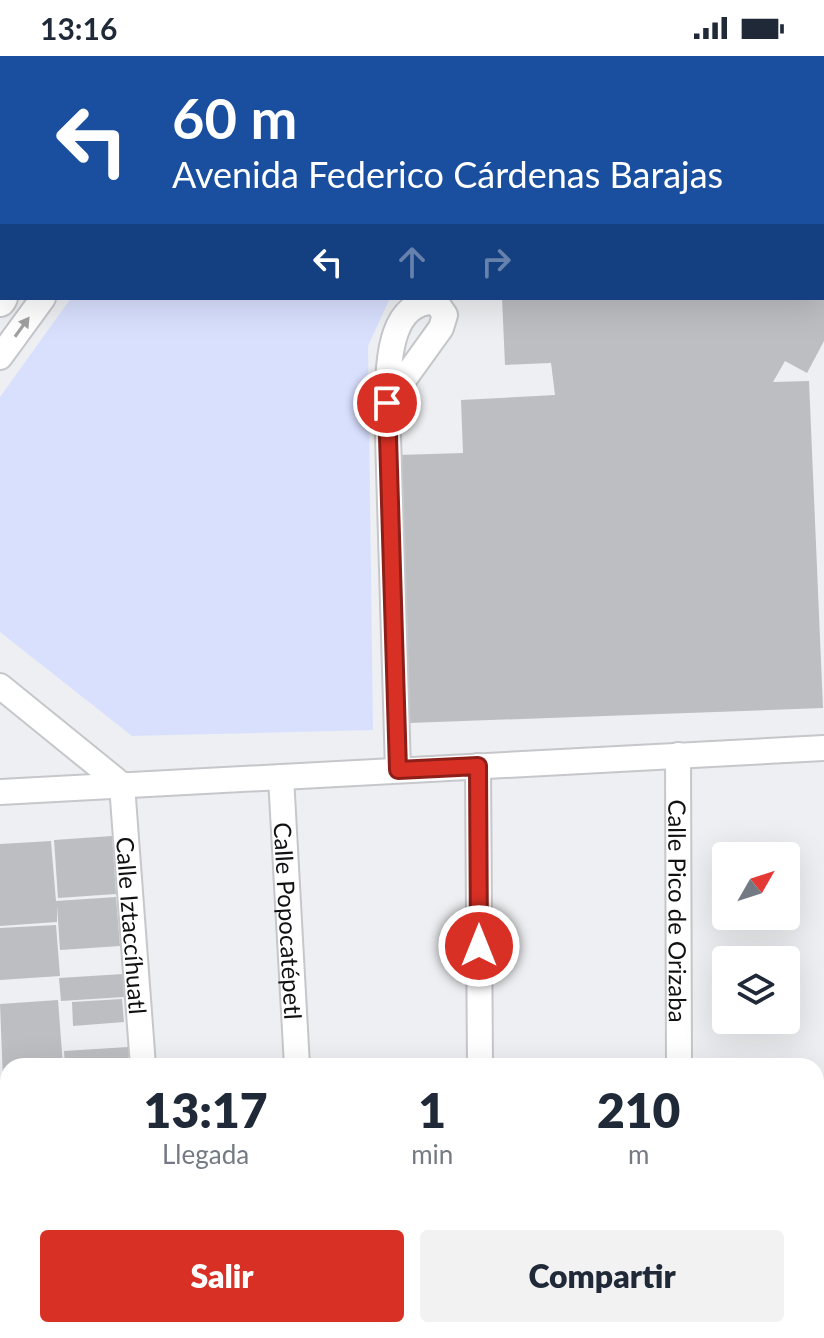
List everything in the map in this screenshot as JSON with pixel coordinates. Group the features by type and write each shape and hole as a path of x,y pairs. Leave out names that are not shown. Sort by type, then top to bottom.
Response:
{"street":[{"path":"0,357 42,300"},
{"path":"387,403 398,770"},
{"path":"0,686 122,785"},
{"path":"0,792 824,748"},
{"name":"Calle Pico de Orizaba","path":"678,755 679,1058"},
{"path":"478,766 480,1058"},
{"name":"Calle Popocatépetl","path":"281,777 297,1058"},
{"name":"Calle Iztaccíhuatl","path":"122,785 142,1058"}],"shaded area":[{"path":"70,300 389,300 368,346 373,730 132,736 0,632 0,397"}],"building":[{"path":"502,300 824,300 824,341 807,373 785,361 773,382 809,381 823,708 409,723 398,455 463,453 461,400 555,395 551,363 505,365"},
{"path":"112,836 116,894 58,898 54,840"},
{"path":"51,841 56,901 116,897 120,946 60,950 57,905 57,922 0,926 0,844"},
{"path":"56,925 60,976 0,980 0,928"},
{"path":"123,974 124,997 61,1001 59,978"},
{"path":"122,999 124,1022 73,1026 72,1002"},
{"path":"58,1000 62,1058 2,1058 0,1004"},
{"path":"128,1047 129,1058 64,1058 64,1051"}],"route":[{"path":"387,403 398,770 478,766 479,946"}]}
